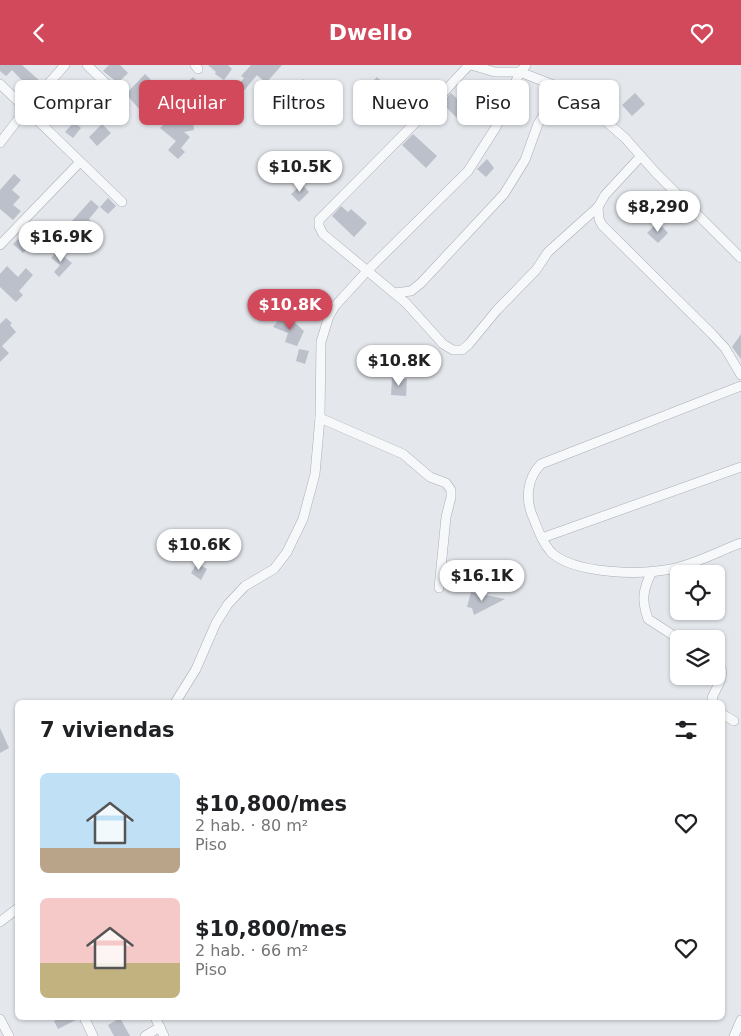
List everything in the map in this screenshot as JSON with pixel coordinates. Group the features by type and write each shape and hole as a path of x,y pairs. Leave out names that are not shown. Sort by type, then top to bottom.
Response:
{"street":[{"path":"52,80 65,65"},
{"path":"87,65 102,80"},
{"path":"545,80 523,69 495,72 470,65 319,220 320,231 406,303 443,345 453,350 462,349 470,344 498,310 531,276 548,252 598,207 605,195 641,156"},
{"path":"177,700 196,669 216,623 228,604 244,586 274,569 287,552 303,519 315,474 320,418 321,342 323,329 335,306 367,271 468,171 496,127 523,69"},
{"path":"0,84 15,98"},
{"path":"394,293 411,291 421,283 504,194 525,160 539,122"},
{"path":"0,143 15,123"},
{"path":"42,125 122,202"},
{"path":"611,125 741,257"},
{"path":"0,245 80,162"},
{"path":"598,207 599,219 602,225 725,348 741,375"},
{"path":"741,386 541,464 532,477 528,496 530,510 542,538 555,555 577,565 609,571 666,570 741,543"},
{"path":"320,418 403,455 430,477 446,483 451,490 446,517 439,588"},
{"path":"542,538 741,467"},
{"path":"652,571 645,586 642,603 648,619 670,633"},
{"path":"713,700 712,697 718,685"},
{"path":"725,716 734,721"},
{"path":"0,922 15,911"},
{"path":"0,1019 9,1036"},
{"path":"85,1020 93,1036"},
{"path":"144,1036 162,1032 156,1020"},
{"path":"734,1036 741,1020"}],"building":[{"path":"0,65 22,65 39,80 22,80 12,70 6,76 0,71"},
{"path":"109,65 120,65 128,73 121,80 114,80 103,71"},
{"path":"208,65 228,65 232,69 224,80 215,74 216,72"},
{"path":"251,65 282,65 269,80 263,80 257,75 244,91 244,80 242,80 244,78 241,76"},
{"path":"145,74 151,80 139,80"},
{"path":"139,80 139,109 129,97 129,91"},
{"path":"451,93 457,99 457,118 447,108 447,97"},
{"path":"635,93 645,104 632,116 622,105"},
{"path":"71,125 78,125 81,128 73,138 65,132"},
{"path":"101,125 111,133 97,146 89,137"},
{"path":"163,125 193,125 194,130 184,132 190,137 181,148 185,152 178,159 168,150 176,141 160,128"},
{"path":"413,134 437,156 426,168 402,145"},
{"path":"487,159 494,168 486,177 477,169"},
{"path":"14,174 21,180 12,190 20,197 13,205 21,211 13,220 0,209 0,190"},
{"path":"302,184 309,192 299,202 291,194"},
{"path":"108,198 116,206 108,214 100,207"},
{"path":"91,200 99,207 89,219 92,222 72,244 63,236 74,223 72,221"},
{"path":"341,206 348,212 351,209 367,223 354,237 332,216"},
{"path":"658,222 668,233 658,243 647,233"},
{"path":"35,228 46,238 39,245 35,241 23,253 13,244 23,234 26,237"},
{"path":"57,251 72,263 59,277 54,272 60,265 51,258"},
{"path":"7,266 18,277 26,268 33,275 19,291 23,295 16,302 0,287 0,274"},
{"path":"6,318 12,323 10,325 16,332 2,346 9,353 0,362 0,324"},
{"path":"280,318 294,322 304,331 297,346 285,342 288,333 273,327"},
{"path":"741,334 741,359 732,347"},
{"path":"299,349 309,351 305,364 296,361"},
{"path":"392,378 407,379 406,396 391,395"},
{"path":"197,563 207,569 201,580 191,573"},
{"path":"471,592 505,599 474,615 472,608 467,607"},
{"path":"0,728 9,748 0,753"},
{"path":"56,1020 76,1020 58,1029 54,1021"},
{"path":"117,1020 121,1020 130,1036 114,1036 108,1025"}]}
